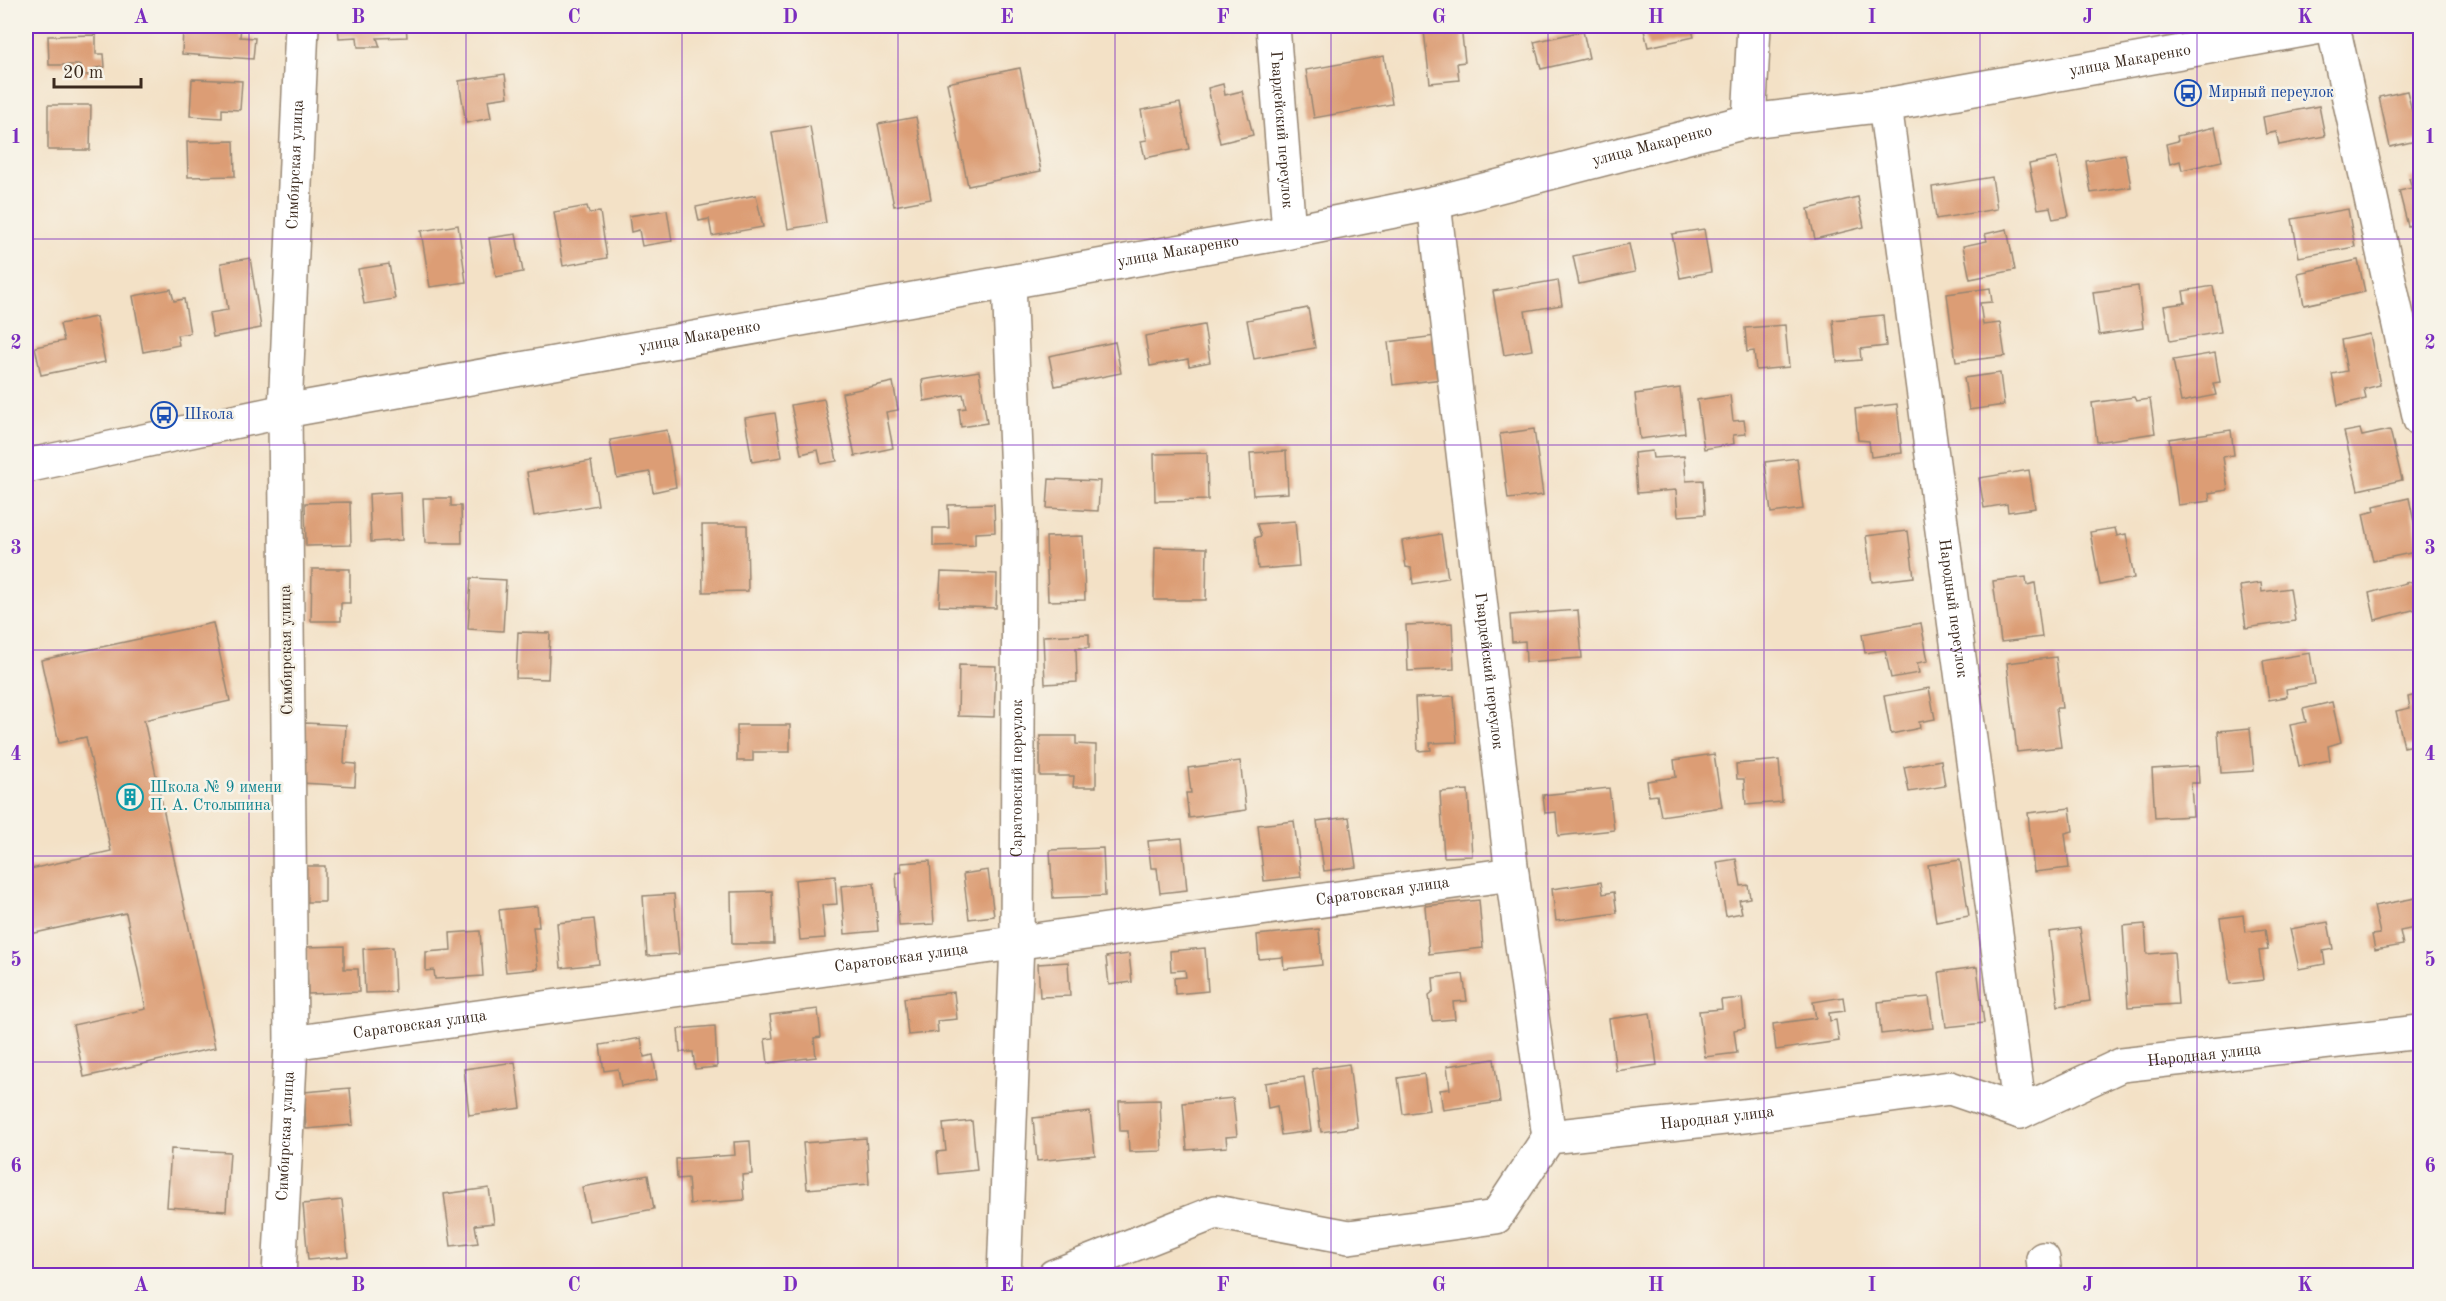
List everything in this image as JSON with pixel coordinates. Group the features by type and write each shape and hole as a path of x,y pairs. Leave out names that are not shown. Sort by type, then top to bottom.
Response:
{"street":[{"name":"Симбирская улица","path":"279,1275 291,1043 285,411 302,26"},
{"name":"Гвардейский переулок","path":"1273,26 1289,232"},
{"path":"1749,121 1754,26"},
{"name":"улица Макаренко","path":"26,466 285,411 1289,232 1434,203 1749,121 1885,105 2217,36 2325,26"},
{"path":"2333,26 2421,420"},
{"name":"Народный переулок","path":"1885,105 2020,1112"},
{"name":"Гвардейский переулок","path":"1434,203 1512,874 1549,1137"},
{"name":"Саратовский переулок","path":"1004,1275 1017,942 1019,523 1009,282"},
{"name":"Саратовская улица","path":"291,1043 1512,874"},
{"name":"Народная улица","path":"1549,1137 1752,1115 1950,1088 2020,1112 2121,1065 2421,1032"},
{"path":"1054,1275 1216,1212 1349,1237 1496,1216 1549,1137"}],"building":[{"path":"200,26 241,26 240,37 255,38 253,59 182,54 183,27 200,28"},
{"path":"338,26 406,26 407,37 377,38 380,47 358,47 357,37 339,38"},
{"path":"448,26 482,26 482,27 449,32"},
{"path":"1461,26 1465,62 1457,63 1459,80 1430,83 1424,31"},
{"path":"1643,26 1691,26 1694,37 1648,47"},
{"path":"1583,31 1589,58 1541,69 1534,42"},
{"path":"96,35 96,54 104,54 105,67 95,68 96,75 80,75 80,65 49,65 48,36"},
{"path":"1384,56 1392,104 1314,118 1306,70"},
{"path":"1020,68 1041,171 968,186 947,83"},
{"path":"505,74 508,97 488,100 491,118 466,123 459,81"},
{"path":"192,79 242,81 240,110 222,109 222,118 190,116"},
{"path":"1223,84 1225,95 1242,91 1253,135 1220,143 1208,88"},
{"path":"2407,91 2412,111 2420,110 2420,140 2390,147 2379,97"},
{"path":"1180,103 1189,149 1145,158 1141,141 1147,140 1141,110"},
{"path":"48,105 91,105 90,150 48,150"},
{"path":"2319,106 2325,136 2279,145 2276,132 2266,134 2263,117"},
{"path":"916,117 931,199 894,206 878,124"},
{"path":"810,126 826,223 788,229 772,132"},
{"path":"2215,127 2222,161 2182,170 2180,161 2170,164 2166,144 2178,141 2177,136"},
{"path":"234,141 235,176 188,177 187,142"},
{"path":"2125,154 2131,187 2091,193 2086,161"},
{"path":"2057,158 2069,216 2053,219 2050,207 2038,209 2029,164"},
{"path":"2420,176 2420,223 2408,226 2399,191 2412,188 2409,178"},
{"path":"1992,177 1997,209 1936,219 1932,187"},
{"path":"756,195 763,227 712,236 709,219 699,221 696,207"},
{"path":"1858,197 1864,227 1815,239 1808,209"},
{"path":"587,206 589,213 600,212 607,258 563,266 554,212"},
{"path":"2348,209 2355,247 2299,257 2292,219"},
{"path":"667,210 672,241 642,246 639,230 631,232 629,216"},
{"path":"458,225 466,282 430,287 421,231"},
{"path":"1704,229 1711,272 1680,278 1672,234"},
{"path":"2007,229 2015,270 1970,279 1963,246 1987,241 1985,234"},
{"path":"516,234 523,272 496,277 489,238"},
{"path":"1629,244 1635,272 1579,284 1573,256"},
{"path":"250,258 261,328 213,337 209,313 228,310 221,263"},
{"path":"2358,260 2365,292 2304,305 2298,273"},
{"path":"389,264 395,299 364,304 358,269"},
{"path":"1558,280 1562,305 1525,311 1532,350 1504,355 1493,291"},
{"path":"2138,286 2143,328 2099,335 2093,292"},
{"path":"2213,286 2221,332 2170,341 2164,306 2185,303 2183,291"},
{"path":"1990,288 1992,302 1980,303 1983,325 2000,323 2005,356 1956,362 1947,294"},
{"path":"171,289 174,301 184,299 190,333 177,335 179,345 143,352 133,296"},
{"path":"1308,308 1315,348 1254,359 1247,320"},
{"path":"1883,315 1886,346 1860,349 1861,360 1837,362 1833,320"},
{"path":"96,317 105,362 41,375 35,347 64,341 60,324"},
{"path":"1204,325 1210,362 1189,366 1188,359 1150,366 1145,336"},
{"path":"1785,325 1789,367 1756,370 1754,351 1747,352 1745,328"},
{"path":"2370,334 2380,385 2364,389 2366,399 2338,405 2332,374 2347,371 2341,340"},
{"path":"1436,336 1442,379 1393,385 1388,342"},
{"path":"1115,342 1121,373 1055,386 1049,356"},
{"path":"2215,353 2220,382 2213,383 2216,395 2181,402 2173,360"},
{"path":"979,371 987,423 961,427 959,409 966,408 963,394 924,401 922,380"},
{"path":"2000,373 2004,405 1969,410 1964,378"},
{"path":"893,382 898,410 886,412 893,448 855,456 842,393"},
{"path":"1680,388 1685,433 1640,439 1635,394"},
{"path":"1730,395 1733,421 1744,420 1746,434 1733,435 1734,444 1704,449 1697,400"},
{"path":"2134,397 2136,401 2150,399 2155,433 2097,442 2092,403"},
{"path":"824,399 837,461 821,464 818,450 801,454 791,405"},
{"path":"1897,404 1902,453 1871,457 1869,441 1858,440 1855,409"},
{"path":"775,413 782,457 752,462 745,418"},
{"path":"1534,429 1543,495 1508,499 1500,434"},
{"path":"2360,429 2362,436 2390,430 2402,480 2358,490 2344,432"},
{"path":"667,430 676,487 653,492 650,472 617,478 610,440"},
{"path":"2231,430 2234,455 2223,457 2228,490 2209,493 2210,501 2178,505 2169,439"},
{"path":"1286,451 1288,493 1253,495 1250,453"},
{"path":"1652,451 1653,458 1684,456 1686,481 1703,480 1705,514 1678,516 1676,490 1637,493 1634,453"},
{"path":"1207,453 1208,500 1155,501 1154,454"},
{"path":"1797,458 1803,509 1771,513 1765,462"},
{"path":"591,461 598,505 534,516 527,472"},
{"path":"2029,470 2035,508 2008,512 2007,504 1984,508 1979,478"},
{"path":"1049,479 1100,481 1098,511 1047,508"},
{"path":"400,492 402,540 371,542 369,494"},
{"path":"423,498 451,498 451,506 461,506 462,543 425,543"},
{"path":"2409,498 2420,551 2373,561 2363,514 2375,511 2374,506"},
{"path":"350,502 351,545 306,546 305,503"},
{"path":"994,504 995,532 975,533 975,545 933,546 933,528 949,528 948,505"},
{"path":"1295,521 1299,566 1258,569 1255,538 1261,536 1257,524"},
{"path":"702,525 747,525 748,591 703,592"},
{"path":"2115,528 2117,536 2126,534 2134,578 2100,585 2090,532"},
{"path":"1908,531 1914,577 1872,582 1866,536"},
{"path":"1441,534 1448,578 1413,584 1411,568 1406,567 1402,541"},
{"path":"1083,536 1085,600 1048,601 1046,537"},
{"path":"1155,547 1207,548 1206,600 1154,600"},
{"path":"312,569 350,569 350,603 341,603 341,621 311,621"},
{"path":"941,572 997,574 996,608 939,606"},
{"path":"2026,577 2027,585 2035,583 2042,637 2001,642 1993,581"},
{"path":"471,578 506,580 503,631 468,629"},
{"path":"2420,579 2420,608 2375,620 2369,593"},
{"path":"2261,583 2262,592 2290,588 2295,621 2246,628 2240,586"},
{"path":"1578,610 1582,658 1526,662 1525,641 1512,642 1510,615"},
{"name":"Школа № 9 имени П. А. Столыпина","path":"213,623 230,701 144,720 215,1048 84,1077 73,1025 146,1009 126,913 26,935 26,870 111,851 86,737 59,743 41,660"},
{"path":"1452,623 1454,669 1408,671 1406,625"},
{"path":"1921,623 1928,661 1917,663 1919,673 1891,678 1885,650 1865,653 1862,634"},
{"path":"518,632 550,633 548,679 516,678"},
{"path":"1089,634 1089,648 1076,648 1077,682 1045,684 1043,636"},
{"path":"2310,653 2315,684 2286,689 2287,697 2269,700 2263,661"},
{"path":"2056,657 2062,708 2056,708 2061,747 2017,752 2007,663"},
{"path":"959,665 996,666 994,717 958,716"},
{"path":"1929,688 1935,719 1919,722 1920,728 1891,734 1884,696"},
{"path":"2420,694 2420,731 2416,732 2419,744 2404,747 2396,711 2410,708 2408,697"},
{"path":"1454,696 1457,742 1430,743 1431,750 1418,751 1415,698"},
{"path":"2332,702 2341,742 2328,746 2330,760 2299,766 2290,725 2306,722 2303,709"},
{"path":"305,723 346,725 344,763 356,764 355,786 301,783"},
{"path":"737,725 790,725 790,752 753,752 753,761 737,761"},
{"path":"2250,728 2254,771 2221,773 2218,731"},
{"path":"1040,736 1076,736 1076,744 1096,745 1096,787 1073,787 1074,776 1040,776"},
{"path":"1714,754 1722,807 1661,816 1657,795 1649,796 1647,781 1676,777 1674,760"},
{"path":"1779,760 1782,802 1746,805 1744,779 1737,779 1736,764"},
{"path":"1941,760 1945,786 1909,792 1904,767"},
{"path":"1240,761 1246,810 1189,818 1186,793 1191,793 1188,768"},
{"path":"2198,766 2199,783 2191,783 2193,816 2155,818 2152,769"},
{"path":"1609,788 1614,830 1558,836 1556,812 1545,813 1543,795"},
{"path":"1468,790 1472,856 1444,857 1440,792"},
{"path":"2070,808 2073,831 2065,833 2069,868 2034,872 2028,813"},
{"path":"1349,817 1356,867 1324,871 1317,821"},
{"path":"1294,821 1301,877 1264,881 1258,825"},
{"path":"1182,838 1187,890 1160,893 1157,868 1151,868 1148,841"},
{"path":"1103,848 1105,896 1053,898 1050,850"},
{"path":"1736,859 1741,886 1748,885 1750,898 1739,900 1742,913 1726,916 1717,862"},
{"path":"1960,860 1969,916 1936,922 1928,865"},
{"path":"930,861 934,924 899,926 896,873 902,872 901,863"},
{"path":"305,866 325,866 325,902 305,902"},
{"path":"988,870 994,916 969,919 963,874"},
{"path":"835,876 837,904 822,905 825,938 800,940 795,880"},
{"path":"1601,882 1603,894 1614,892 1617,913 1556,921 1552,889"},
{"path":"874,883 878,931 845,934 841,886"},
{"path":"772,891 774,944 732,944 731,892"},
{"path":"674,894 679,954 647,956 643,896"},
{"path":"2416,898 2420,927 2400,931 2403,945 2375,950 2372,935 2380,934 2374,906"},
{"path":"1479,900 1483,948 1429,954 1425,906"},
{"path":"537,906 539,927 533,927 538,969 506,972 499,910"},
{"path":"2243,915 2245,932 2265,929 2268,950 2259,951 2263,980 2230,984 2220,918"},
{"path":"594,919 599,964 561,968 557,923"},
{"path":"2328,922 2333,949 2323,951 2325,964 2299,969 2290,929"},
{"path":"2145,924 2147,954 2174,952 2178,1004 2128,1007 2123,926"},
{"path":"2080,928 2090,1001 2058,1006 2049,932"},
{"path":"1319,929 1322,965 1284,969 1283,957 1259,959 1257,935"},
{"path":"480,931 483,976 435,979 434,970 426,971 426,952 451,950 450,933"},
{"path":"344,946 344,969 358,969 359,992 308,994 306,947"},
{"path":"393,947 395,992 365,993 363,949"},
{"path":"1205,948 1208,991 1175,994 1174,978 1186,977 1185,970 1171,971 1170,951"},
{"path":"1129,954 1132,982 1109,985 1106,957"},
{"path":"1068,962 1070,996 1040,997 1038,964"},
{"path":"1977,967 1984,1023 1946,1027 1939,972"},
{"path":"1463,974 1467,1001 1453,1002 1455,1019 1432,1021 1429,995 1434,991 1433,978"},
{"path":"954,992 957,1019 937,1021 938,1032 908,1035 904,998"},
{"path":"1843,997 1845,1011 1829,1013 1830,1021 1836,1020 1839,1041 1776,1050 1773,1024 1816,1018 1813,1002"},
{"path":"1929,997 1933,1028 1881,1034 1878,1002"},
{"path":"1742,998 1745,1028 1734,1030 1737,1053 1705,1057 1699,1011 1722,1009 1721,1000"},
{"path":"818,1009 821,1037 814,1038 816,1057 768,1063 765,1039 773,1038 770,1015"},
{"path":"1650,1013 1657,1065 1616,1071 1609,1019"},
{"path":"715,1026 717,1067 695,1069 693,1052 680,1052 678,1029"},
{"path":"641,1038 644,1057 653,1055 657,1080 621,1086 618,1069 604,1071 600,1045"},
{"path":"1494,1059 1500,1102 1443,1110 1440,1090 1450,1089 1447,1066"},
{"path":"515,1062 521,1108 469,1115 464,1069"},
{"path":"1349,1064 1357,1127 1321,1132 1312,1069"},
{"path":"1424,1074 1429,1110 1403,1114 1398,1078"},
{"path":"1304,1077 1311,1131 1281,1135 1277,1106 1268,1108 1265,1083"},
{"path":"350,1088 353,1125 306,1129 304,1092"},
{"path":"1233,1098 1237,1136 1226,1137 1227,1147 1187,1150 1183,1103"},
{"path":"1160,1100 1162,1151 1129,1152 1128,1131 1120,1131 1119,1101"},
{"path":"1090,1112 1095,1155 1037,1161 1033,1118"},
{"path":"972,1121 977,1170 939,1174 937,1152 946,1151 943,1124"},
{"path":"866,1138 869,1184 807,1189 803,1143"},
{"path":"750,1141 752,1174 742,1175 744,1200 690,1204 688,1178 677,1179 676,1159 735,1155 734,1142"},
{"path":"171,1149 230,1152 226,1211 167,1207"},
{"path":"648,1175 654,1209 589,1221 582,1187"},
{"path":"489,1188 494,1223 475,1225 478,1243 451,1246 444,1194"},
{"path":"342,1200 348,1256 308,1260 303,1204"}],"place":[{"name":"Мирный переулок","path":"2188,93"},
{"name":"Школа","path":"164,415"},
{"name":"Школа № 9 имени П. А. Столыпина","path":"130,797"}]}
